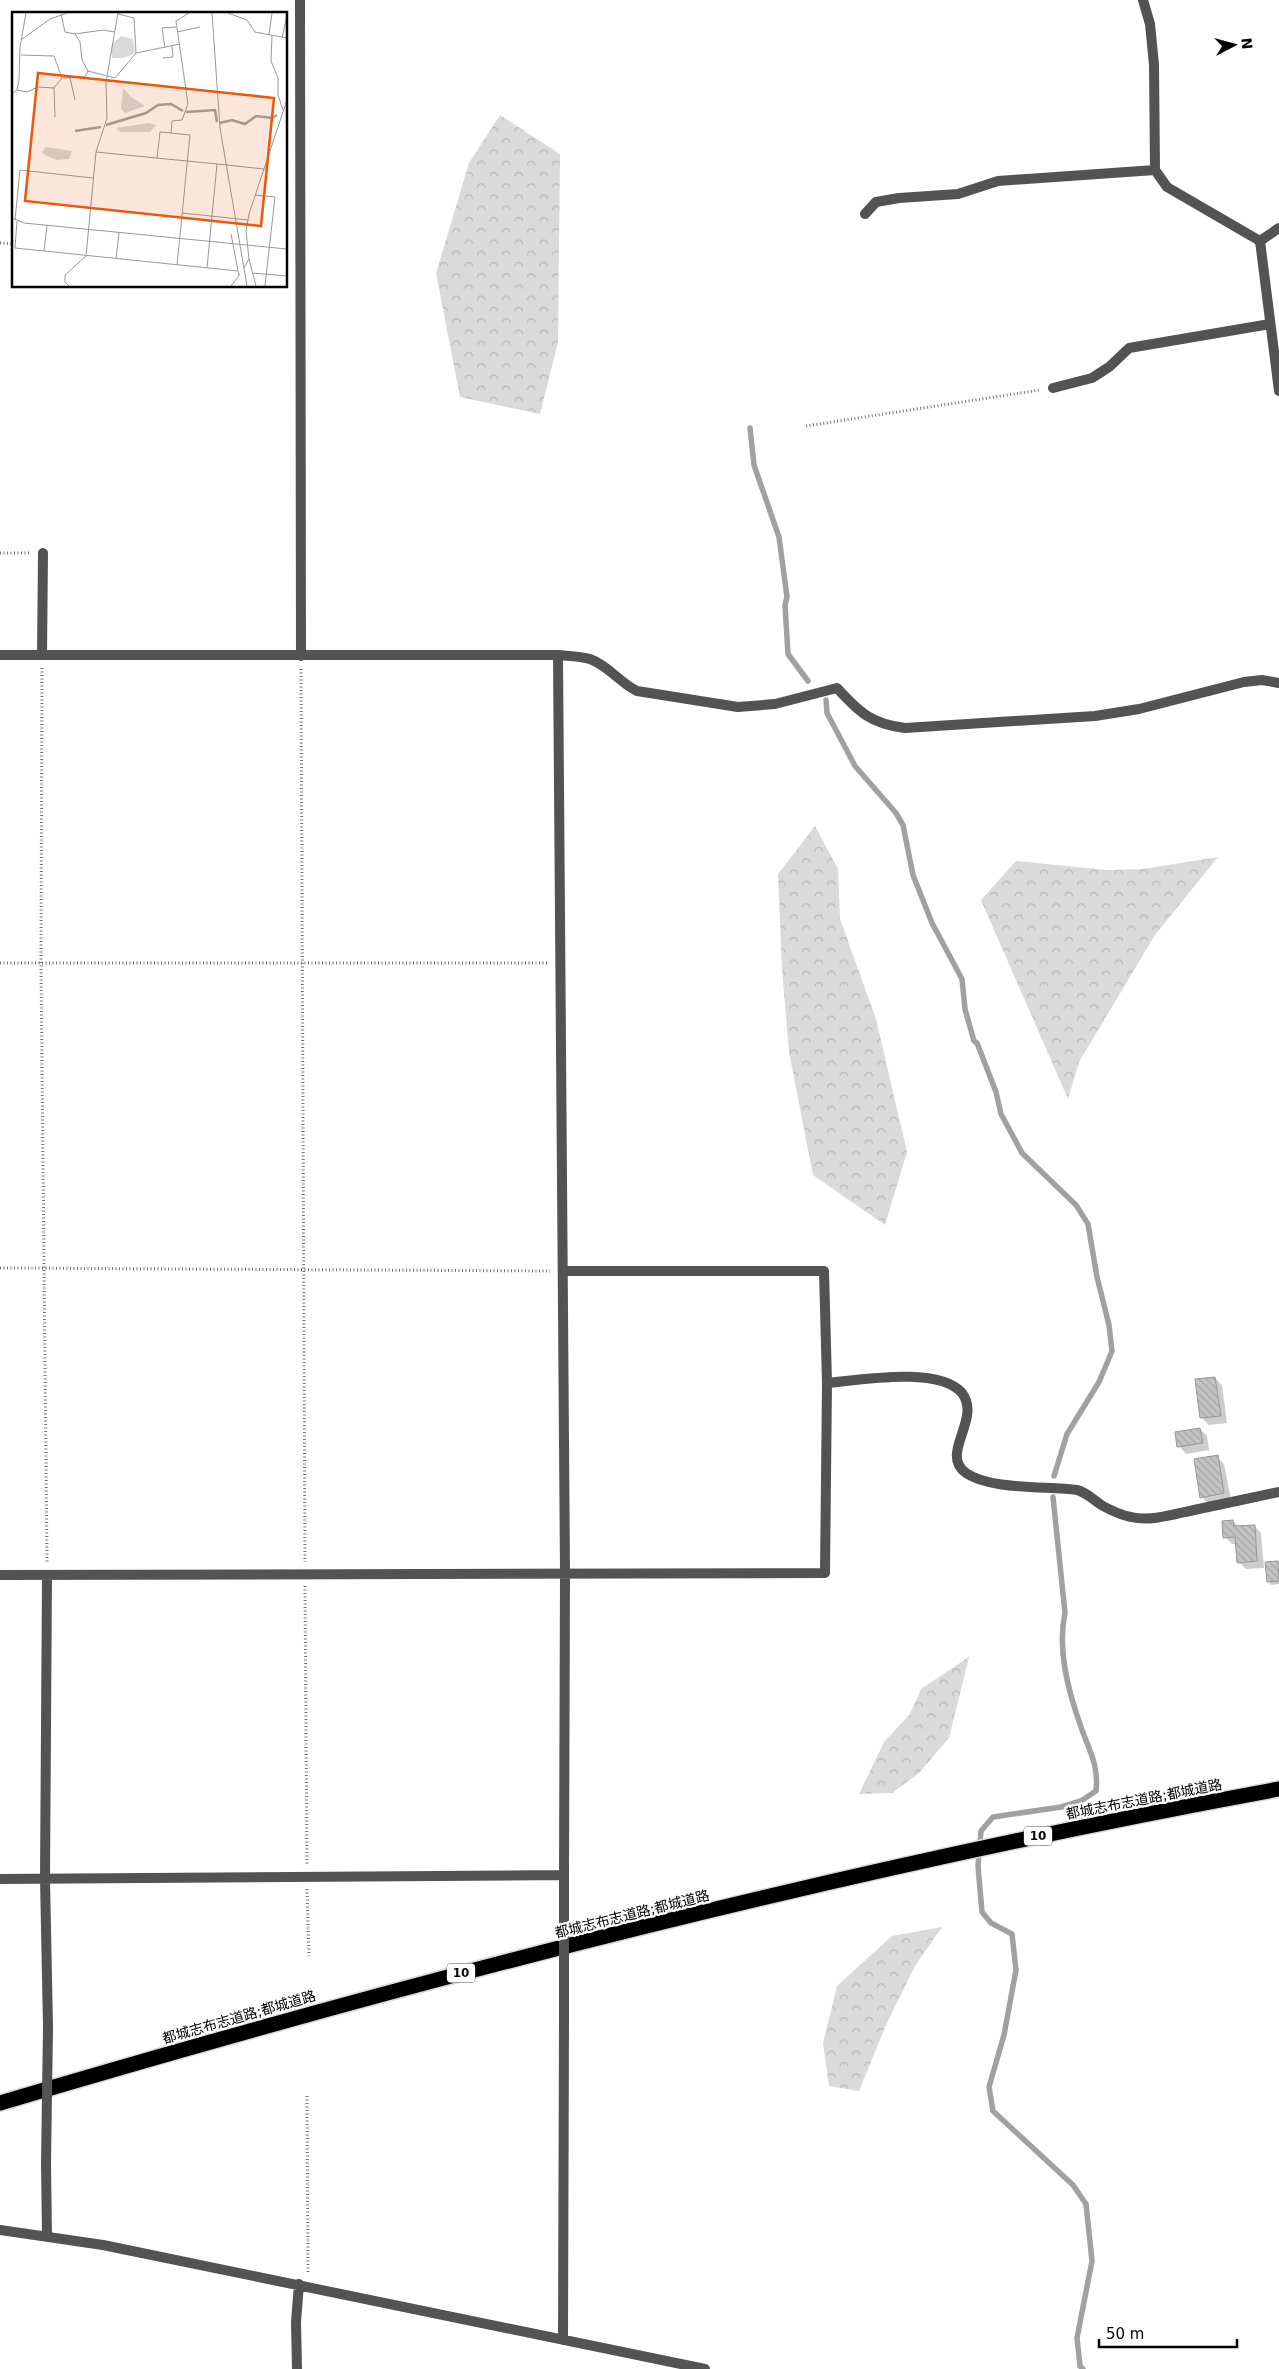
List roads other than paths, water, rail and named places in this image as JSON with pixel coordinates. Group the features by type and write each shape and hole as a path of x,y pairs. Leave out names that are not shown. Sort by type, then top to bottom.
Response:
{"highway":[{"name":"都城志布志道路;都城道路","path":"0,2103 414,1985 927,1860 1150,1813 1279,1789"}],"street":[{"path":"300,0 301,656"},
{"path":"1142,0 1150,24 1154,65 1155,170 1167,187 1260,240"},
{"path":"865,214 876,202 899,198 958,194 998,181 1155,170"},
{"path":"1260,240 1279,228"},
{"path":"1260,240 1279,391"},
{"path":"1053,388 1092,378 1109,367 1129,348 1270,324"},
{"path":"42,655 43,553"},
{"path":"0,655 558,655 590,659 607,668 626,686 637,691 721,705 738,707 775,704 837,688 859,712 886,725 905,728 1095,716 1139,709 1244,682 1262,680 1279,683"},
{"path":"558,655 565,1573 563,2340"},
{"path":"0,1575 825,1573 827,1383 824,1271 563,1271"},
{"path":"827,1383 919,1376 944,1381 962,1394 968,1408 967,1422 956,1455 958,1466 967,1474 988,1482 1080,1490 1109,1509 1133,1518 1162,1516 1279,1492"},
{"path":"47,1576 45,1879 48,2027 47,2236"},
{"path":"0,1880 564,1875"},
{"path":"0,2230 103,2245 705,2369"},
{"path":"297,2369 296,2322 303,2285"}],"waterway":[{"path":"750,428 754,465 779,537 787,597 785,605 788,654 808,681"},
{"path":"826,700 827,713 855,766 896,813 903,825 913,875 932,923 962,979 965,1009 974,1041 977,1043 996,1092 1001,1114 1022,1153 1076,1205 1088,1224 1097,1277 1109,1325 1112,1351 1099,1382 1067,1434 1054,1476"},
{"path":"1053,1497 1065,1613 1062,1641 1065,1669 1076,1711 1092,1756 1096,1772 1096,1791 1081,1801 1061,1807 993,1817 981,1831 978,1866 982,1912 991,1923 1012,1934 1016,1970 1004,2035 989,2087 993,2111 1073,2185 1086,2204 1092,2261 1077,2338 1080,2366 1083,2369"}]}
